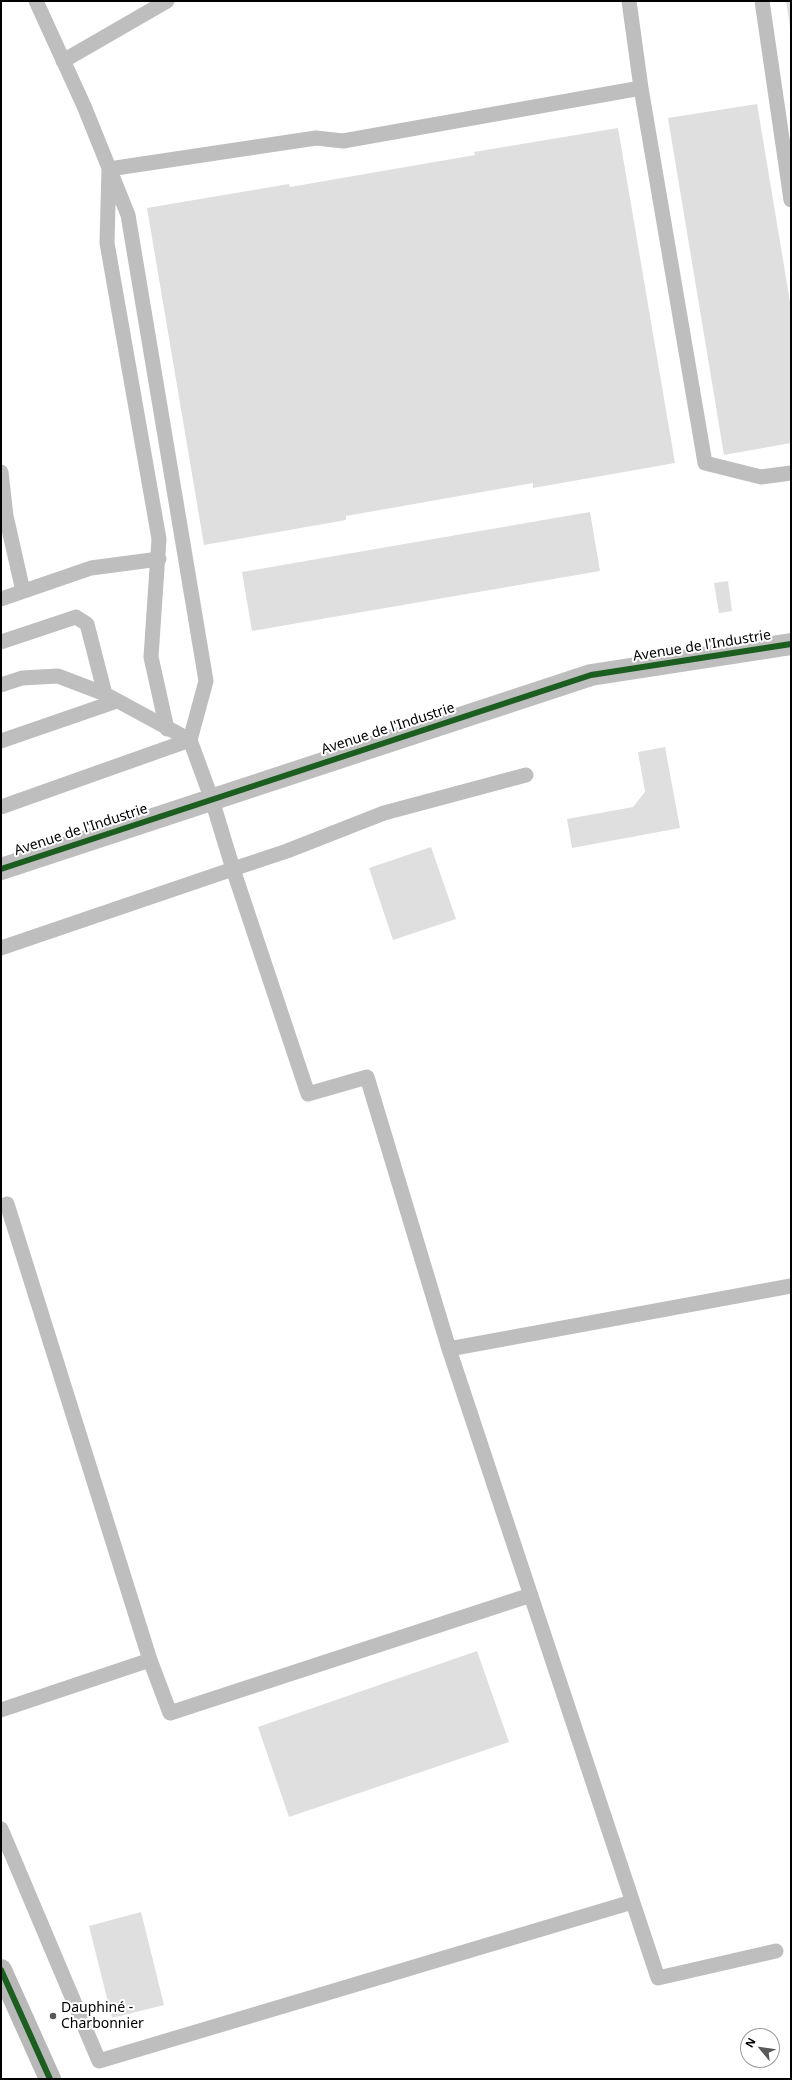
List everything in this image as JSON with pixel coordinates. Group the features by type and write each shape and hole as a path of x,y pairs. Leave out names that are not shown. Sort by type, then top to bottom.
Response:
{"main road":[{"path":"1,1970 50,2079"}],"street":[{"name":"Avenue de l'Industrie","path":"1,869 590,675 791,644"}],"lane":[{"path":"36,1 128,215 206,681 190,740 212,800 233,869 308,1094 367,1077 449,1349 658,1978 776,1950"},
{"path":"63,61 167,1"},
{"path":"629,1 641,88 705,463 761,477 791,473"},
{"path":"762,1 791,200"},
{"path":"109,169 316,138 343,141 641,88"},
{"path":"109,169 107,243 159,539 152,657 167,728"},
{"path":"1,472 4,517 23,591"},
{"path":"1,599 91,568 159,559"},
{"path":"1,642 76,617 87,624 111,697"},
{"path":"1,685 22,678 58,676 111,697 190,740"},
{"path":"1,741 111,697"},
{"path":"1,807 190,740"},
{"path":"1,948 288,851 384,813 526,775"},
{"path":"7,1204 150,1660 170,1713 530,1595"},
{"path":"449,1349 791,1286"},
{"path":"1,1710 150,1660"},
{"path":"1,1829 99,2061 632,1902"}],"building":[{"path":"786,1 791,1 791,27 790,27"},
{"path":"757,104 791,308 791,443 724,455 668,118"},
{"path":"618,128 675,463 533,488 533,483 346,516 346,520 204,545 147,208 289,184 290,187 475,155 474,152"},
{"path":"590,512 600,571 252,631 242,572"},
{"path":"728,581 732,611 719,613 714,583"},
{"path":"665,747 680,828 572,848 567,819 633,807 645,792 638,752"},
{"path":"431,847 456,919 393,940 369,868"},
{"path":"477,1651 509,1742 289,1817 258,1727"},
{"path":"141,1912 164,2005 112,2018 89,1926"}],"cycle path":[{"path":"1,869 591,675 791,644"},
{"path":"1,1970 50,2079"}],"place":[{"name":"Dauphiné - Charbonnier","path":"53,2016"}]}
